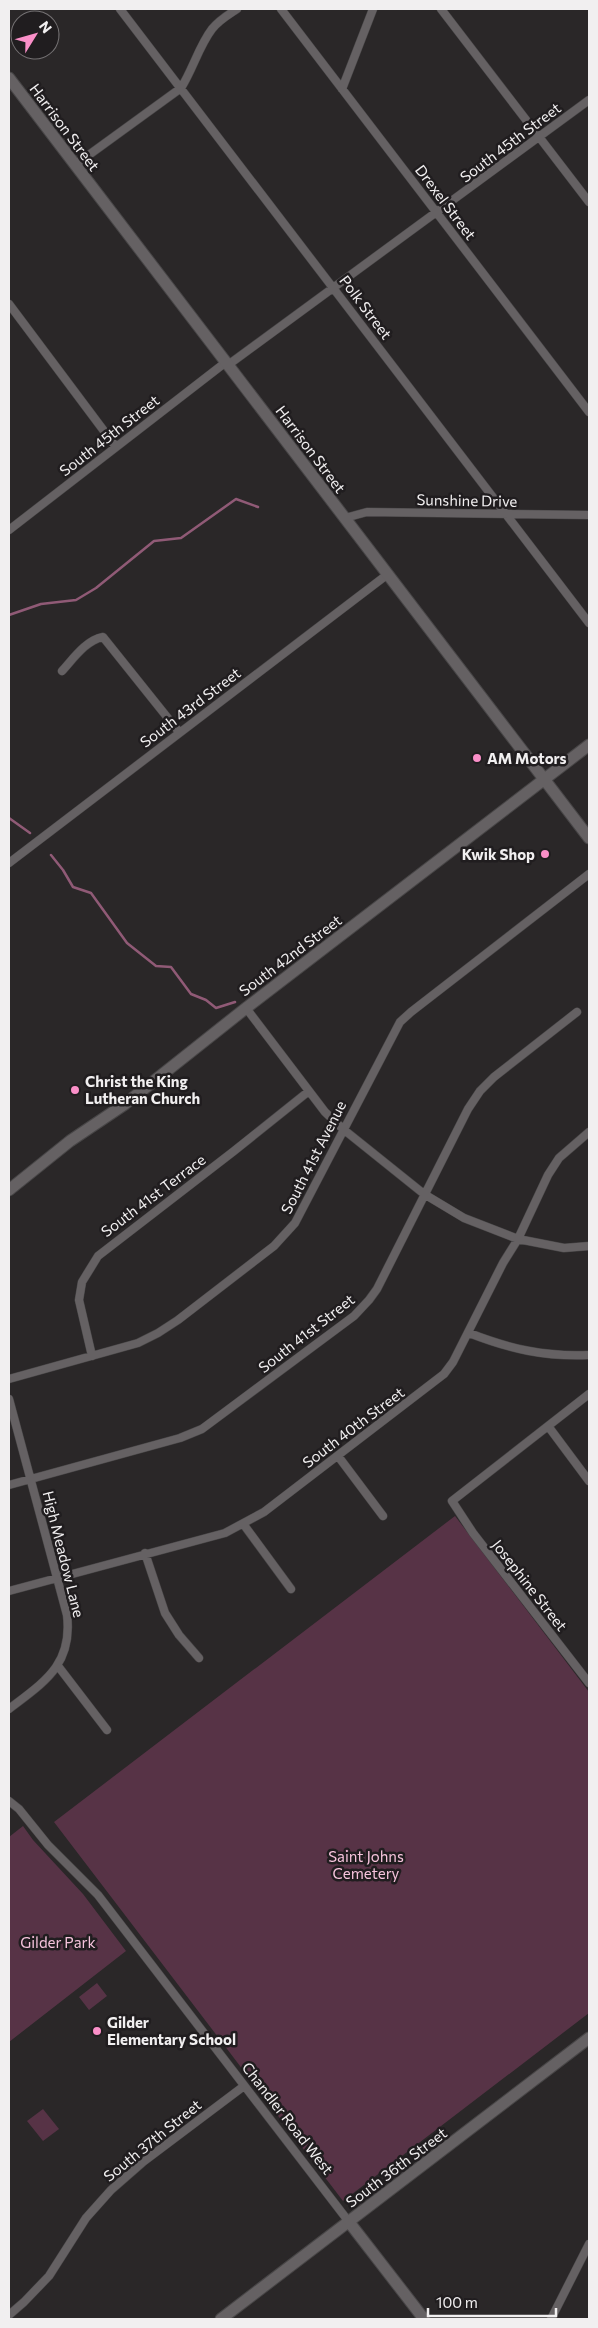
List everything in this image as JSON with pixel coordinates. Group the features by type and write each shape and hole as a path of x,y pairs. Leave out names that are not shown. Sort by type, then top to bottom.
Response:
{"main road":[{"name":"Harrison Street","path":"9,78 589,838"},
{"name":"South 42nd Street","path":"11,1185 70,1141 125,1104 246,1008 589,745"},
{"name":"South 36th Street","path":"221,2319 589,2038"},
{"name":"Chandler Road West","path":"349,2222 424,2319"}],"street":[{"name":"Polk Street","path":"120,9 589,623"},
{"path":"75,165 181,88 192,71 208,34 219,22 237,9"},
{"name":"Drexel Street","path":"281,9 589,412"},
{"path":"342,89 373,9"},
{"path":"441,9 589,202"},
{"name":"South 45th Street","path":"9,530 227,363 334,289 589,100"},
{"path":"9,304 116,447"},
{"name":"Sunshine Drive","path":"345,518 367,512 589,515"},
{"name":"South 43rd Street","path":"9,863 388,574"},
{"path":"62,671 95,638 103,637 179,732"},
{"name":"South 41st Avenue","path":"9,1379 138,1344 178,1320 274,1246 295,1223 400,1022 589,874"},
{"path":"246,1008 309,1091 343,1129 424,1194 464,1218 518,1239 564,1248 589,1246"},
{"name":"South 41st Street","path":"9,1485 180,1438 202,1429 354,1316 369,1300 390,1264 424,1194 480,1091 494,1077 577,1012"},
{"name":"South 41st Terrace","path":"92,1356 79,1300 82,1282 98,1256 309,1091"},
{"name":"South 40th Street","path":"9,1591 225,1533 244,1525 338,1456 444,1374 469,1333 503,1263 518,1239 548,1175 559,1158 589,1132"},
{"path":"469,1333 526,1352 571,1356 589,1355"},
{"path":"589,1394 548,1426 589,1481"},
{"name":"High Meadow Lane","path":"9,1399 67,1615 69,1631 64,1652 58,1666"},
{"name":"Josephine Street","path":"548,1426 452,1501 473,1533 589,1683"},
{"path":"338,1456 383,1516"},
{"path":"244,1525 291,1589"},
{"path":"145,1553 165,1613 179,1635 199,1658"},
{"path":"9,1709 43,1683 58,1666 107,1730"},
{"name":"Chandler Road West","path":"9,1801 19,1809 48,1845 98,1895 349,2222"},
{"name":"South 37th Street","path":"9,2315 49,2276 86,2218 111,2190 143,2162 244,2086"},
{"path":"551,2319 589,2244"}],"green space":[{"name":"Saint Johns Cemetery","path":"455,1516 589,1692 589,2013 343,2201 54,1822"},
{"name":"Gilder Park","path":"23,1826 33,1840 83,1894 126,1951 9,2042 9,1837"},
{"path":"97,1983 107,1996 89,2010 79,1997"},
{"path":"43,2109 59,2129 43,2141 27,2121"}],"waterway":[{"path":"9,615 41,604 76,600 96,588 154,541 181,538 236,499 258,507"},
{"path":"9,818 30,833"},
{"path":"51,855 73,887 91,893 127,943 156,966 171,967 191,994 206,1000 216,1008 235,1002"}],"place":[{"name":"AM Motors","path":"477,758"},
{"name":"Kwik Shop","path":"545,854"},
{"name":"Christ the King Lutheran Church","path":"75,1090"},
{"name":"Gilder Elementary School","path":"97,2031"}]}
